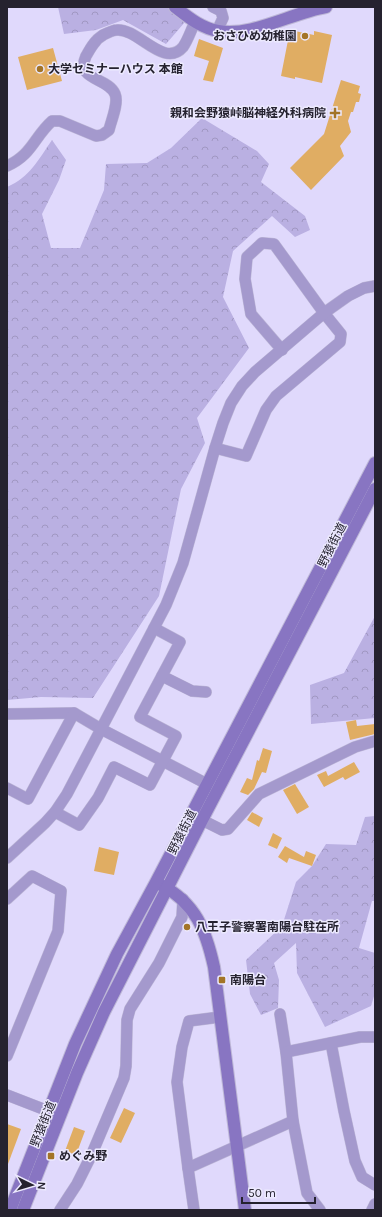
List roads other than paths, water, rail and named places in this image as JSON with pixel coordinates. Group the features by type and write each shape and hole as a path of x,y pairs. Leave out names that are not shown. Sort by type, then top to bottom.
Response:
{"main road":[{"path":"174,7 195,22 217,31 235,32 250,30 292,16 326,7"},
{"name":"野猿街道","path":"10,1210 75,1044 117,954 375,463"},
{"name":"野猿街道","path":"23,1210 60,1115 104,1012 202,820 375,489"},
{"path":"156,882 168,888 183,899 192,909 208,942 214,967 244,1210"}],"street":[{"path":"213,7 221,11 223,18 217,31"},
{"path":"7,166 17,162 26,154 52,121 60,121 96,136 109,130 117,100 115,93 109,87 88,75 84,70 83,63 88,52 97,40 107,33 118,30 126,31 162,52 170,54 176,52 183,46 195,22"},
{"path":"215,448 246,456 266,410 276,396 340,342 341,334 274,244 262,243 247,257 245,279 251,314 282,350"},
{"path":"7,858 55,812 67,794 166,605 183,563 215,448 231,403 242,386 255,372 324,313 348,296 364,288 375,286"},
{"path":"55,812 79,825 98,798 114,767 150,785 163,761 176,736 140,717 180,642 154,628"},
{"path":"162,676 192,691 206,692"},
{"path":"7,714 74,713 100,729 207,784"},
{"path":"7,788 28,799 74,713"},
{"path":"202,820 222,830 228,829 259,794 354,747 375,741"},
{"path":"7,899 32,876 60,891 58,931 7,1056"},
{"path":"60,1210 77,1184 91,1156 124,1078 126,1066 127,1020 130,1009 174,935 182,917 183,899"},
{"path":"280,1014 286,1052 293,1121 307,1193 320,1210"},
{"path":"194,1210 177,1082 182,1047 189,1021 220,1017"},
{"path":"286,1052 360,1037 375,1036"},
{"path":"331,1043 355,1161 362,1176 375,1185"},
{"path":"7,1095 60,1115"},
{"path":"188,1168 293,1121"},
{"path":"372,1210 375,1204"}],"place":[{"name":"おさひめ幼稚園","path":"305,36"},
{"name":"大学セミナーハウス 本館","path":"40,69"},
{"name":"親和会野猿峠脳神経外科病院","path":"335,113"},
{"name":"八王子警察署南陽台駐在所","path":"187,927"},
{"name":"南陽台","path":"222,980"},
{"name":"めぐみ野","path":"51,1156"}]}
